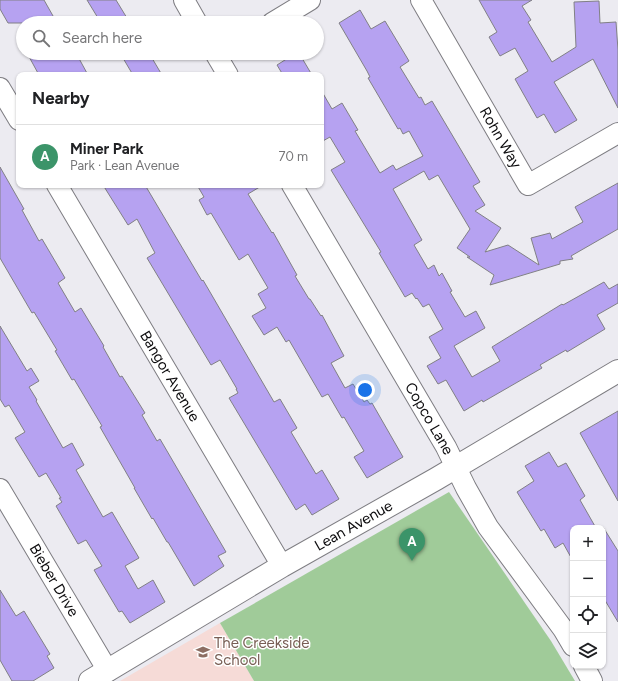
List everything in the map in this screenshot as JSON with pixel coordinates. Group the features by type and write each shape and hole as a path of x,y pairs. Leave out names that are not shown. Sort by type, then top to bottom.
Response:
{"street":[{"path":"184,0 193,16"},
{"path":"284,16 310,0"},
{"name":"Rohn Way","path":"420,0 528,185 618,133"},
{"path":"221,60 227,72"},
{"path":"0,88 16,115"},
{"name":"Bangor Avenue","path":"59,188 282,566"},
{"name":"Copco Lane","path":"294,188 446,447 466,488 488,527 563,629 570,641"},
{"name":"Lean Avenue","path":"99,676 282,566 456,467 618,372"},
{"name":"Bieber Drive","path":"0,489 99,676"},
{"path":"586,669 592,681"}],"shaded area":[{"name":"The Creekside School","path":"220,623 254,681 120,681"}],"green space":[{"path":"449,492 551,641 575,681 254,681 220,623"}],"building":[{"path":"0,0 44,0 53,16 16,16 16,23 8,23 0,9"},
{"path":"87,0 116,0 126,16 97,16"},
{"path":"479,0 532,0 522,6 531,20 528,22 552,62 576,47 574,2 599,1 600,23 616,22 618,50 618,108 593,59 554,82 577,120 555,133 544,114 537,118 515,79 528,71 515,48 500,56 489,37 497,32"},
{"path":"360,10 371,29 385,21 409,61 400,67 425,105 432,101 480,182 473,186 485,205 475,211 501,228 485,252 508,245 539,265 531,238 550,233 552,239 583,222 575,207 618,183 618,229 571,256 573,259 560,261 560,264 490,285 494,275 467,257 470,257 457,248 470,229 438,175 429,180 424,171 393,189 422,240 414,245 428,269 434,265 439,276 442,273 452,291 450,292 465,317 476,311 485,328 454,346 472,377 500,361 492,347 562,304 563,305 604,282 609,289 618,284 618,303 597,315 605,329 567,352 566,350 540,365 542,368 483,402 482,400 464,411 446,380 438,384 427,366 441,358 429,337 443,329 429,304 423,307 412,293 405,297 379,253 381,252 331,170 345,162 330,137 324,140 324,95 332,109 342,103 358,130 355,131 380,173 393,165 396,170 423,156 409,131 403,134 400,128 398,129 368,78 370,77 367,71 339,23"},
{"path":"31,60 80,60 86,72 37,72"},
{"path":"124,60 153,60 160,72 131,72"},
{"path":"285,60 303,60 310,72 281,72 277,65"},
{"path":"0,167 24,209 22,210 39,241 42,239 65,278 58,283 75,312 81,308 104,346 103,347 120,377 122,376 145,413 142,415 157,441 160,439 226,552 218,556 224,566 194,586 134,488 100,427 102,426 74,379 72,380 55,351 57,350 34,312 32,313 0,258"},
{"path":"105,188 147,188 202,281 203,280 274,402 280,399 297,428 291,432 316,474 322,470 339,499 312,515 305,504 296,510 229,398 238,393 220,360 211,365 147,258 155,253 137,219 128,225"},
{"path":"199,188 258,188 248,194 272,233 273,232 297,275 295,276 309,299 321,316 322,315 344,356 331,363 345,388 353,384 364,402 367,400 370,404 372,403 403,457 367,478 354,457 364,451 344,417 342,418 328,394 322,397 289,340 286,342 277,327 264,335 252,316 266,308 258,294 268,288 248,254 239,260 211,213 207,215 199,200 204,197"},
{"path":"0,326 27,371 31,368 39,381 29,387 63,448 72,443 84,465 76,470 103,517 112,512 139,558 125,566 138,589 153,580 165,602 130,623 122,611 119,612 94,570 102,566 86,540 78,544 56,506 62,502 59,498 61,498 46,473 39,477 15,438 25,432 9,405 5,407 0,399"},
{"path":"618,411 618,501 580,433"},
{"path":"549,452 558,467 566,463 585,496 580,500 594,525 570,525 570,556 563,543 555,548 544,529 541,531 517,492 534,481 525,466"},
{"path":"606,532 618,551 618,622 606,602"},
{"path":"0,590 16,616 24,611 50,654 47,656 54,668 33,681 12,681 0,660"}],"place":[{"name":"Miner Park","path":"412,561"},
{"name":"The Creekside School","path":"203,652"}]}
